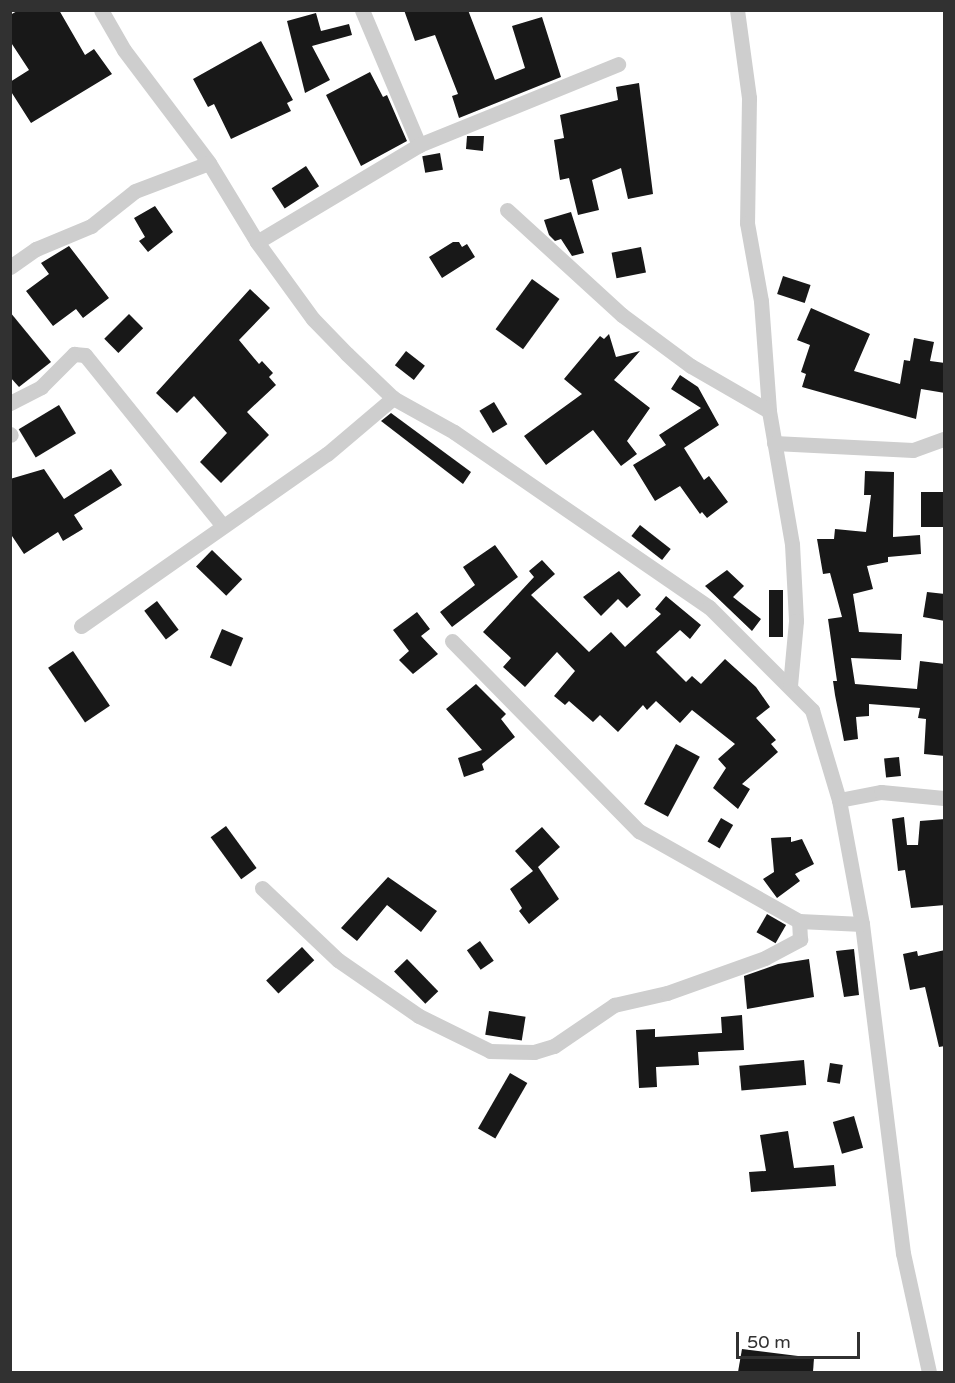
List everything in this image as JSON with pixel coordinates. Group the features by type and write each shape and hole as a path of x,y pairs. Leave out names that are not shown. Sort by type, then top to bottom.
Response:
{"street":[{"path":"101,10 124,50 210,163 256,242 313,319 393,398 454,432 709,607 812,710 839,800 862,924 903,1253 929,1372"},
{"path":"362,10 419,145"},
{"path":"737,10 749,98 747,223 761,301 769,411 792,544 796,621 790,686"},
{"path":"256,242 419,145 618,64"},
{"path":"10,267 36,249 90,226 135,191 210,163"},
{"path":"507,210 622,315 691,366 769,411"},
{"path":"10,403 41,387 74,354 85,355 222,525"},
{"path":"81,626 222,525 327,454 393,398"},
{"path":"774,443 913,450 945,439"},
{"path":"452,641 639,831 799,921 862,924"},
{"path":"839,800 881,792 945,798"},
{"path":"262,888 338,960 419,1016 490,1051 534,1052 554,1046 614,1005 667,993 765,958 800,939 799,921"}],"building":[{"path":"19,10 59,10 85,55 94,49 112,74 31,123 10,90 10,82 29,70 10,41 10,15"},
{"path":"404,10 468,10 495,80 525,68 512,26 542,17 561,77 459,118 452,96 458,94 435,35 415,41"},
{"path":"316,13 321,31 349,24 352,35 312,46 330,80 305,93 287,21"},
{"path":"261,41 293,100 287,103 291,111 231,139 214,104 208,107 193,79"},
{"path":"370,72 383,97 387,95 407,141 361,166 326,95"},
{"path":"639,83 653,194 628,199 621,168 592,180 599,210 578,215 569,178 560,180 554,140 564,138 560,115 618,100 616,87"},
{"path":"467,136 484,136 483,151 466,149"},
{"path":"440,153 443,170 425,173 422,156"},
{"path":"306,166 319,186 285,208 272,188"},
{"path":"155,206 173,232 148,252 139,241 145,237 134,218"},
{"path":"571,212 584,253 572,256 561,239 555,241 549,235 544,220"},
{"path":"453,242 459,242 462,247 467,244 475,257 442,278 429,257"},
{"path":"69,246 109,298 83,318 76,309 53,326 26,291 49,274 41,263"},
{"path":"641,247 646,273 617,278 612,253"},
{"path":"783,276 811,285 805,303 777,294"},
{"path":"532,279 560,299 523,349 496,329"},
{"path":"250,289 270,308 239,340 259,364 262,361 273,373 269,377 276,385 247,412 269,435 221,483 200,462 227,433 194,396 177,413 156,393"},
{"path":"811,308 870,334 854,371 900,384 904,360 910,361 914,338 934,342 930,361 945,363 945,393 921,389 916,419 802,387 806,374 801,372 810,345 797,340"},
{"path":"10,312 51,362 19,387 10,377"},
{"path":"129,314 143,328 118,353 104,339"},
{"path":"609,334 616,357 640,351 614,380 650,408 627,441 637,454 621,466 593,430 546,465 524,436 582,394 564,379 600,336 604,339"},
{"path":"406,351 425,366 414,380 395,365"},
{"path":"680,375 698,387 719,425 684,448 704,480 709,476 728,502 707,518 702,512 700,514 680,486 655,501 633,465 666,445 659,435 701,408 671,389"},
{"path":"494,402 507,424 493,433 479,411"},
{"path":"59,405 76,433 36,457 19,429"},
{"path":"391,413 471,472 463,484 381,421"},
{"path":"44,469 64,499 111,469 122,485 74,515 83,529 63,541 58,532 24,554 10,533 10,479"},
{"path":"865,471 894,472 893,537 920,535 921,554 888,557 888,562 867,566 873,589 853,594 859,632 902,634 901,660 851,658 855,684 917,689 920,661 945,664 945,756 924,754 926,719 918,718 920,708 869,704 869,716 856,717 858,739 844,741 833,681 837,681 828,619 842,617 830,573 823,574 817,539 834,539 835,529 866,532 871,495 864,495"},
{"path":"921,492 944,492 944,527 921,527"},
{"path":"640,525 671,549 662,560 631,536"},
{"path":"495,545 518,577 452,627 440,612 475,585 463,567"},
{"path":"212,550 242,579 226,596 196,567"},
{"path":"542,560 555,574 531,595 589,652 611,632 625,647 661,614 655,609 666,596 701,625 690,639 680,630 656,652 686,682 692,676 701,684 725,659 756,687 770,707 756,718 776,740 771,744 778,752 742,784 750,789 738,809 713,788 726,768 718,759 735,744 692,710 680,723 656,701 647,710 643,705 618,732 600,715 593,722 569,701 565,705 554,696 575,671 557,652 525,687 503,667 511,658 483,632 534,577 529,571"},
{"path":"727,570 744,586 733,597 761,619 752,631 705,586"},
{"path":"619,571 641,595 627,608 618,599 601,616 583,597"},
{"path":"769,590 783,590 783,637 769,637"},
{"path":"927,592 945,594 945,621 923,617"},
{"path":"157,601 179,630 166,639 144,611"},
{"path":"417,612 430,629 421,636 438,654 413,674 399,660 409,651 393,630"},
{"path":"222,629 243,638 231,667 210,658"},
{"path":"73,651 110,706 85,722 48,668"},
{"path":"476,684 506,714 501,719 515,737 482,764 484,770 464,777 458,758 482,750 446,709"},
{"path":"676,744 700,757 668,817 644,804"},
{"path":"899,757 901,776 886,777 884,759"},
{"path":"904,817 907,845 918,845 920,821 945,819 945,905 911,908 905,870 898,871 892,819"},
{"path":"721,818 733,825 720,848 708,841"},
{"path":"226,826 257,868 241,879 211,837"},
{"path":"542,827 560,847 538,867 559,899 529,924 519,911 522,908 510,889 533,871 515,851"},
{"path":"791,837 791,842 802,839 814,864 795,874 800,881 777,898 763,879 774,872 771,838"},
{"path":"388,877 437,911 421,932 387,905 357,941 341,928"},
{"path":"767,914 786,925 776,943 756,932"},
{"path":"480,941 494,961 481,970 467,950"},
{"path":"302,947 314,960 278,994 266,980"},
{"path":"854,949 859,995 844,997 836,951"},
{"path":"945,950 945,1046 939,1047 925,987 910,990 903,954 917,951 918,956"},
{"path":"407,959 438,991 425,1004 394,972"},
{"path":"809,959 814,997 747,1009 744,976 778,964"},
{"path":"489,1011 526,1017 522,1040 485,1035"},
{"path":"742,1015 744,1050 698,1052 699,1065 656,1067 657,1087 639,1088 636,1030 655,1029 655,1037 722,1033 721,1017"},
{"path":"804,1060 806,1085 741,1091 739,1066"},
{"path":"830,1063 843,1065 840,1084 827,1082"},
{"path":"510,1073 527,1083 495,1138 478,1128"},
{"path":"854,1116 863,1148 842,1154 833,1122"},
{"path":"788,1131 794,1168 834,1165 836,1186 751,1192 749,1172 766,1171 760,1135"},
{"path":"742,1349 814,1358 813,1372 738,1372"}]}
